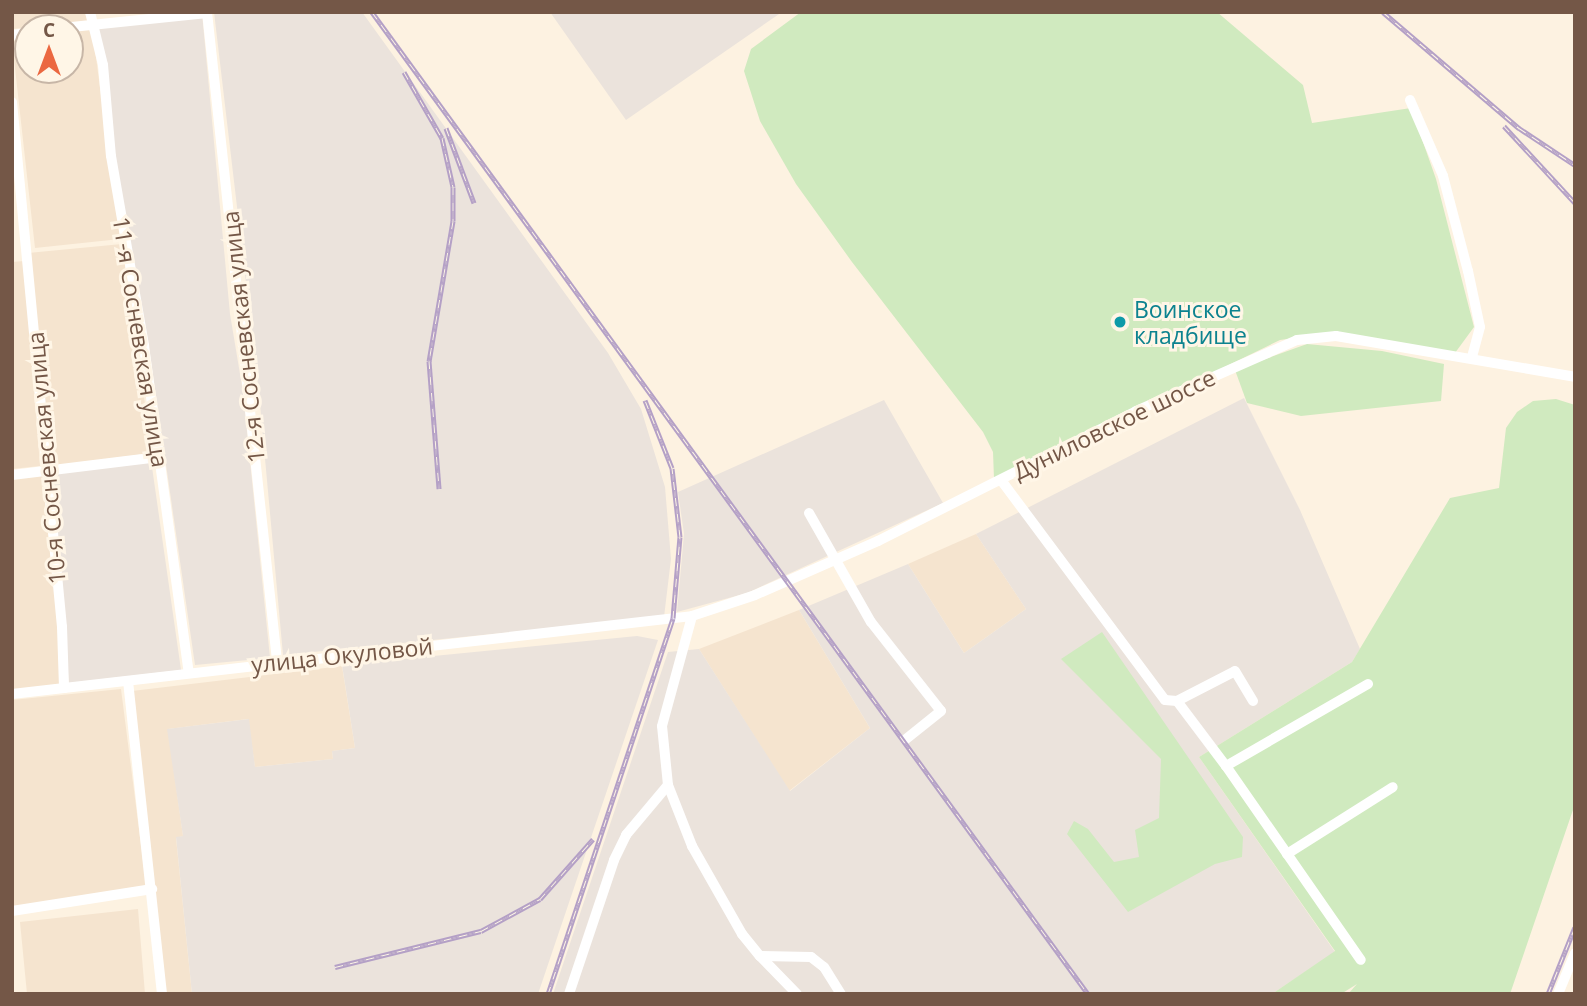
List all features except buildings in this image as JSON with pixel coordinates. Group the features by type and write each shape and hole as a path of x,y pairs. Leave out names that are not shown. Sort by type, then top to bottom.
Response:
{"street":[{"path":"91,18 207,13"},
{"name":"12-я Сосневская улица","path":"207,13 277,661"},
{"name":"11-я Сосневская улица","path":"91,18 103,65 111,156 159,457 189,673"},
{"path":"1410,100 1443,176 1468,271 1480,327 1472,357"},
{"name":"10-я Сосневская улица","path":"12,102 62,627 64,688"},
{"name":"Дуниловское шоссе","path":"673,618 692,616 837,560 1210,376 1297,340 1336,336 1472,357 1575,377"},
{"path":"12,475 159,457"},
{"path":"1001,480 1165,700 1177,701 1235,671 1253,701"},
{"path":"809,513 871,622 941,711 906,739"},
{"path":"692,616 663,726 668,785 720,897 760,956 797,994"},
{"name":"улица Окуловой","path":"12,694 277,661 673,618"},
{"path":"128,681 162,994"},
{"path":"1226,766 1368,684"},
{"path":"1177,701 1226,766 1361,960"},
{"path":"569,994 614,860 626,835 668,785"},
{"path":"1287,854 1393,787"},
{"path":"12,911 152,889"},
{"path":"1558,994 1575,953"},
{"path":"760,956 811,957 824,967 841,994"}],"shaded area":[{"path":"12,12 93,12 94,21 84,22 84,14 14,14 12,29"},
{"path":"214,12 362,12 608,353 641,409 665,487 671,559 664,617 283,655 259,393"},
{"path":"550,12 782,12 626,120"},
{"path":"202,13 230,314 243,392 270,658 195,665 149,347 112,156 96,25"},
{"path":"92,27 120,239 35,248 17,84 84,84 84,28"},
{"path":"122,244 152,453 46,467 28,253"},
{"path":"24,261 40,466 12,469 12,262"},
{"path":"1244,398 1300,510 1360,649 1352,662 1199,757 1335,952 1272,994 553,994 668,652 699,649 790,791 870,728 799,610 908,564 964,653 1026,609 976,534"},
{"path":"884,400 943,503 747,593 677,612 684,534 678,492"},
{"path":"151,460 181,670 69,683 48,471"},
{"path":"44,472 61,627 61,684 12,690 12,477"},
{"path":"976,534 1026,609 964,653 908,564"},
{"path":"799,610 870,728 789,791 699,649"},
{"path":"637,636 658,640 538,994 192,994 176,837 183,836 167,729 249,719 255,767 333,759 332,751 355,748 342,665"},
{"path":"342,666 355,748 332,751 333,759 255,767 248,719 168,729 183,836 176,838 192,994 164,994 132,691"},
{"path":"121,689 147,892 12,910 12,700"},
{"path":"138,909 145,994 27,994 20,922"}],"green space":[{"path":"801,12 1217,12 1303,85 1312,123 1411,108 1436,179 1474,327 1455,353 1329,333 1280,340 994,479 993,452 983,432 852,262 796,184 760,121 744,71 751,49"},
{"path":"1307,344 1382,351 1444,364 1441,401 1301,416 1247,403 1235,370"},
{"path":"1556,399 1575,405 1575,804 1510,994 1348,994 1357,984 1341,994 1272,994 1335,951 1199,757 1352,662 1450,498 1499,488 1506,428 1517,412 1533,401"},
{"path":"1102,632 1243,837 1242,857 1215,864 1128,912 1067,834 1074,821 1088,829 1114,862 1139,857 1135,830 1159,818 1161,759 1061,659"}],"railway":[{"path":"372,12 1088,994"},
{"path":"1383,12 1519,128 1575,165"},
{"path":"404,72 442,138 453,187 453,221 429,361 439,489"},
{"path":"1504,126 1575,203"},
{"path":"446,128 474,203"},
{"path":"548,994 673,618 680,537 672,468 645,400"},
{"path":"335,967 481,931 540,899 593,839"},
{"path":"1548,994 1575,927"}],"place":[{"name":"Воинское кладбище","path":"1120,322"}]}
